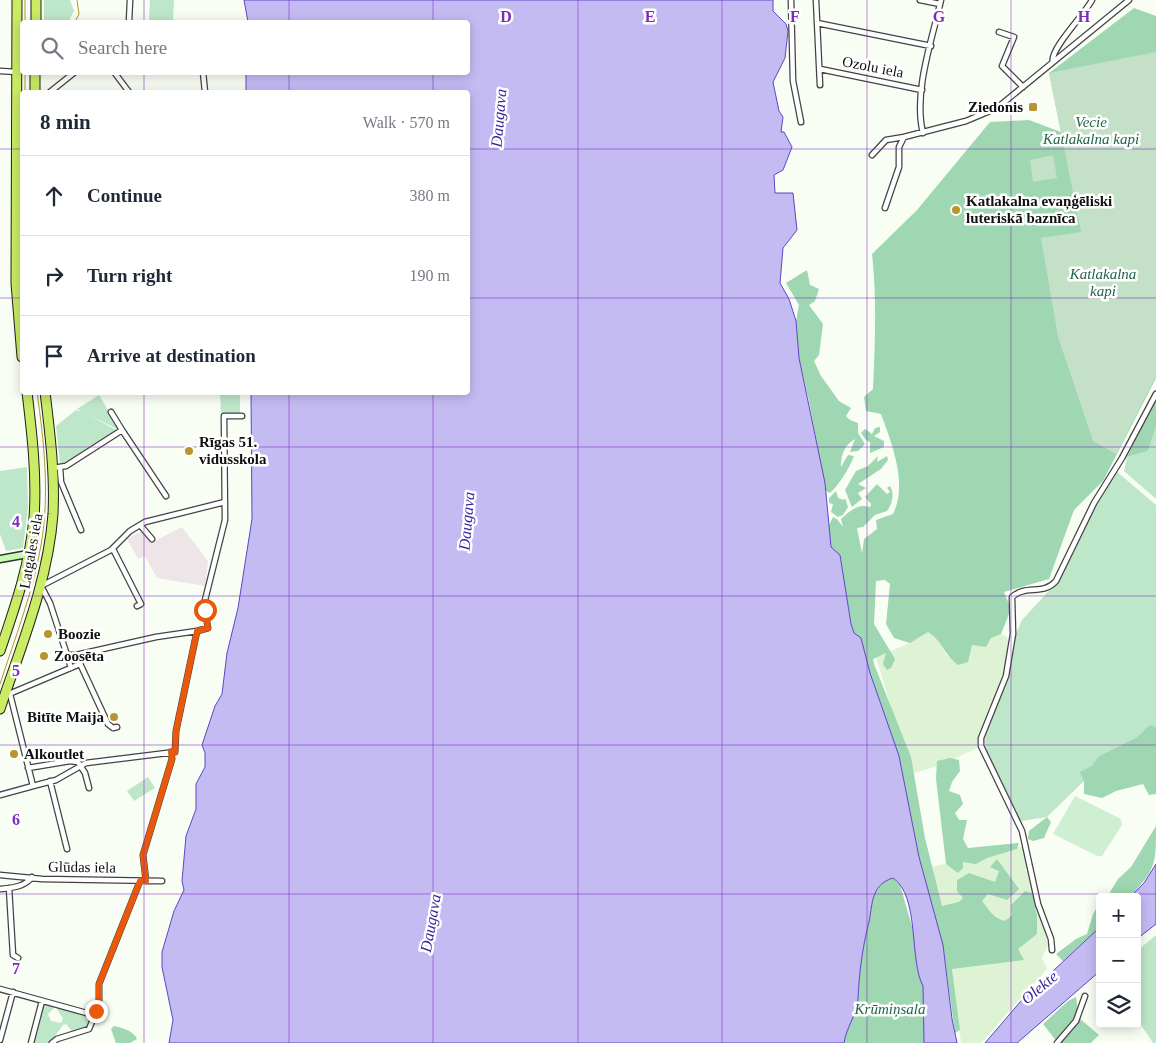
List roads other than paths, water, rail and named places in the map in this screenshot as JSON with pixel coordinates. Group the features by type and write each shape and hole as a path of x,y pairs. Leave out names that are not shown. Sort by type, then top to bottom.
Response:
{"highway":[{"path":"17,0 16,252 20,306"},
{"path":"36,0 36,20"},
{"path":"35,75 35,90"},
{"name":"Latgales iela","path":"0,651 19,594 34,518 35,482 27,395"},
{"name":"Latgales iela","path":"0,709 8,694 40,586 52,516 57,468 45,395"}],"street":[{"path":"129,20 130,0"},
{"path":"791,0 793,81 801,122"},
{"path":"816,0 820,85"},
{"path":"920,0 941,2 922,90 920,112 922,133"},
{"path":"1053,62 1053,52 1086,12 1092,0"},
{"path":"872,155 878,146 886,140 922,133 982,116 1009,100 1023,86 1129,0"},
{"path":"817,23 931,46"},
{"path":"999,32 1014,37 1002,66 1023,86"},
{"name":"Ozolu iela","path":"820,69 922,90"},
{"path":"0,71 17,72"},
{"path":"52,90 71,75"},
{"path":"116,75 128,90"},
{"path":"203,75 205,90"},
{"path":"885,208 899,167 898,148 904,137"},
{"path":"1052,950 1051,939 1038,904 1022,831 983,755 981,738 1006,676 1013,634 1012,597 1023,590 1046,589 1056,581 1083,523 1156,394"},
{"path":"111,412 166,496"},
{"path":"67,655 76,655 156,637 208,628 204,604 226,520 224,416 242,416"},
{"path":"81,530 57,468 122,430"},
{"path":"71,668 50,603 40,586 113,548 130,531 140,525 226,502"},
{"path":"140,525 152,539"},
{"path":"113,548 141,604 137,606"},
{"path":"0,558 28,554"},
{"path":"0,795 50,781 86,762 175,752 176,731 197,631"},
{"path":"76,655 108,724 113,728 117,727"},
{"path":"33,786 8,694 80,664"},
{"path":"146,881 143,855 172,759 171,752"},
{"path":"28,768 70,761 78,762 89,788"},
{"path":"50,781 67,849"},
{"name":"Glūdas iela","path":"0,874 32,878 162,881"},
{"name":"Glūdas iela","path":"0,889 29,882 32,878"},
{"path":"52,1043 57,1039 89,1029 99,1005 99,984 140,881"},
{"path":"9,888 13,955 18,958"},
{"path":"0,989 94,1015"},
{"path":"0,1040 13,992"},
{"path":"1057,1043 1076,1021 1085,996"},
{"path":"31,1043 42,1001"}],"water":[{"name":"Daugava","path":"244,0 773,0 773,11 786,24 788,31 785,58 773,82 779,111 783,117 781,132 784,132 792,147 783,170 774,175 775,193 793,193 797,230 783,248 780,283 789,299 796,321 799,358 825,483 831,547 840,555 851,624 854,633 861,638 870,673 899,756 919,857 943,945 952,1019 957,1043 924,1043 923,986 916,961 911,913 901,887 893,878 885,881 880,886 873,898 862,953 857,1005 844,1043 169,1043 173,1020 162,967 162,952 174,911 184,890 182,881 186,836 196,809 196,784 205,767 205,753 202,745 215,706 222,694 227,653 238,608 252,519 251,395 470,395 470,90 246,90 246,75 470,75 470,20 248,20"},
{"path":"1156,864 1156,924 1141,936 1141,893 1134,893 1144,883"},
{"name":"Olekte","path":"1096,931 1096,974 1017,1043 985,1043 1021,1001"}],"tram line":[{"path":"25,0 25,20"},
{"path":"76,20 79,14 77,0"},
{"path":"25,75 25,90"},
{"path":"0,684 38,563 44,526 45,468 37,395"}],"place":[{"name":"Ziedonis","path":"1033,107"},
{"name":"Katlakalna evaņģēliski luteriskā baznīca","path":"956,210"},
{"name":"Rīgas 51. vidusskola","path":"189,451"},
{"name":"Boozie","path":"48,634"},
{"name":"Zoosēta","path":"44,656"},
{"name":"Bitīte Maija","path":"114,717"},
{"name":"Alkoutlet","path":"14,754"}],"park label":[{"name":"Vecie Katlakalna kapi","path":"1091,130"},
{"name":"Katlakalna kapi","path":"1103,282"},
{"name":"Krūmiņsala","path":"890,1009"}]}
